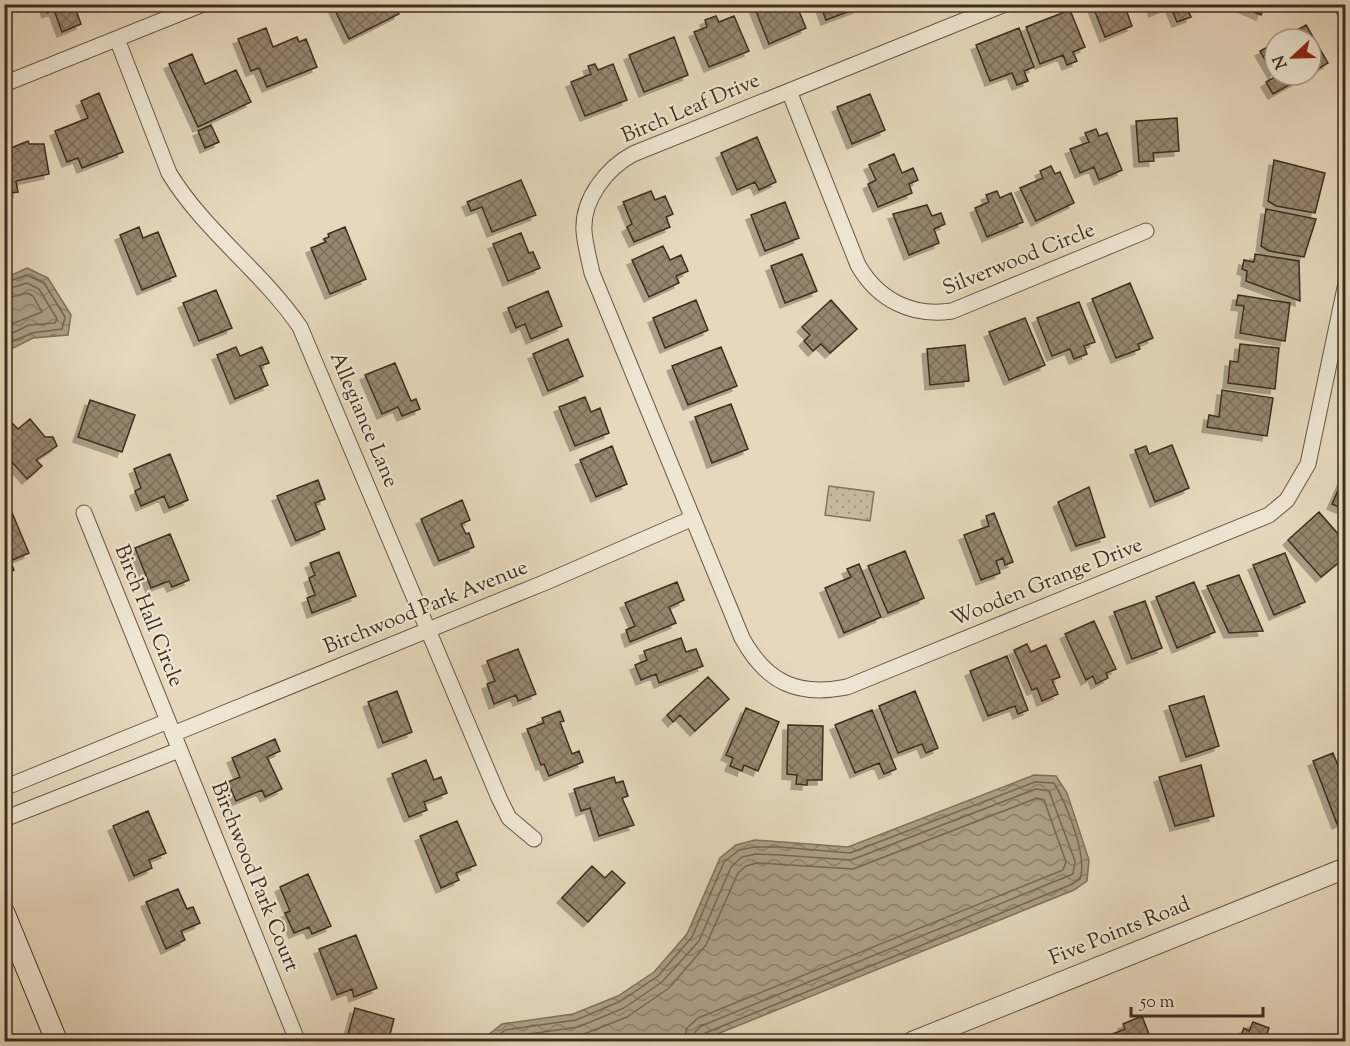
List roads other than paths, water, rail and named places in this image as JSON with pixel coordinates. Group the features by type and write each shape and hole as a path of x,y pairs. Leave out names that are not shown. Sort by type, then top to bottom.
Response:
{"main road":[{"path":"4,913 57,1041"}],"street":[{"path":"4,84 203,4"},
{"name":"Birch Leaf Drive","path":"693,518 592,273 584,229 586,213 603,180 624,159 1005,4"},
{"path":"1340,4 1346,14"},
{"name":"Allegiance Lane","path":"117,39 175,184 205,222 288,309 300,327 499,798 509,818 534,839"},
{"name":"Silverwood Circle","path":"789,91 858,265 875,288 890,301 906,308 936,314 952,311 1146,231"},
{"name":"Wooden Grange Drive","path":"693,518 742,638 757,662 773,676 798,688 819,692 847,687 1269,515 1287,500 1308,464 1346,283"},
{"name":"Birch Hall Circle","path":"84,513 171,728"},
{"name":"Birchwood Park Avenue","path":"4,788 171,728 429,630 693,518"},
{"name":"Birchwood Park Court","path":"171,728 295,1035"},
{"path":"4,819 179,750"},
{"name":"Five Points Road","path":"912,1041 1346,868"}],"water":[{"path":"27,268 48,278 71,315 68,335 33,338 5,352 5,278"},
{"path":"1034,775 1056,776 1067,793 1089,860 1087,881 1074,890 700,1041 484,1041 502,1024 573,1014 618,996 654,972 687,934 720,858 736,845 755,840 848,847"}]}
